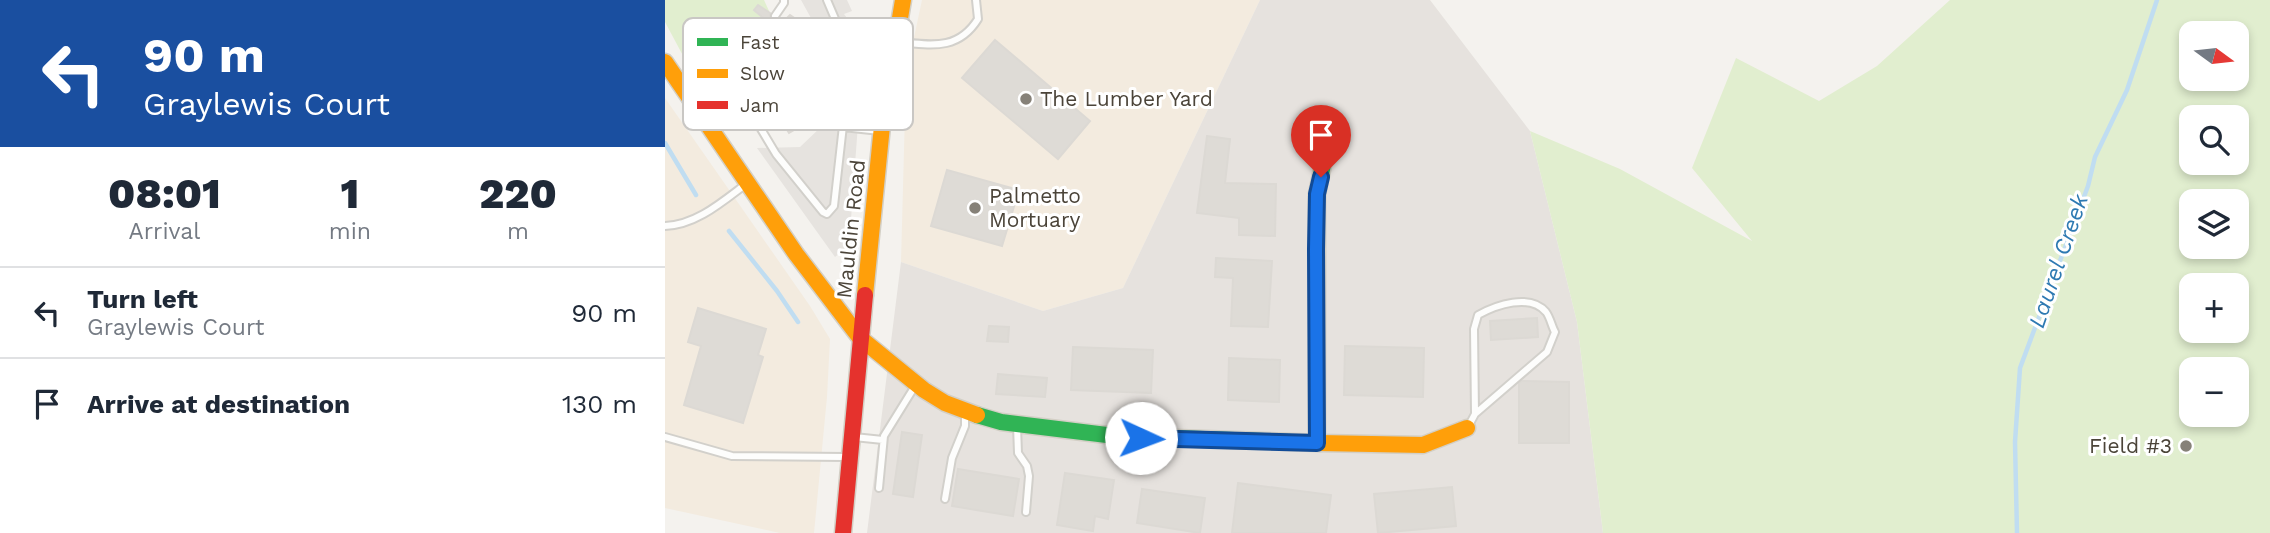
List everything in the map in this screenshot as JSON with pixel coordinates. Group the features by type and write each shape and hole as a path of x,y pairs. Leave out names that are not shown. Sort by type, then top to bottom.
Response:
{"street":[{"name":"Mauldin Road","path":"899,18 903,0"},
{"path":"665,62 683,89"},
{"path":"710,130 796,254 860,338 916,384 945,403 966,412 1017,424 1115,436 1423,445 1471,421"},
{"name":"Mauldin Road","path":"843,533 882,131"},
{"path":"1317,443 1317,194 1324,160"}],"lane":[{"path":"827,0 835,18"},
{"path":"913,43 940,46 971,31 978,19 976,0"},
{"path":"775,16 784,2"},
{"path":"762,130 776,154 827,214 834,206 843,130"},
{"path":"872,130 882,131"},
{"path":"665,226 683,223 703,215 746,184"},
{"path":"1517,302 1531,304 1545,312 1555,332 1547,352 1471,421 1474,329 1478,315 1517,302"},
{"path":"879,488 883,440 916,384"},
{"path":"945,499 966,412"},
{"path":"1017,424 1017,448 1029,476 1026,512"},
{"path":"665,437 732,456 851,457"},
{"path":"852,437 883,440"}],"shaded area":[{"path":"801,0 847,0 852,11 844,14 847,18 811,18"},
{"path":"922,0 1260,0 1123,288 1043,311 901,262 905,130 913,130 913,42"},
{"path":"1260,0 1430,0 1530,131 1577,322 1603,533 867,533 901,262 1043,311 1123,288"},
{"path":"665,98 683,124 683,130 687,130 830,339 814,533 780,533 665,508"},
{"path":"818,130 858,130 849,246 835,257 757,148 800,147"}],"green space":[{"path":"665,0 764,0 769,11 766,18 683,18 683,56 665,22"},
{"path":"1950,0 2270,0 2270,533 1603,533 1577,322 1530,131 1620,169 1752,241 1692,168 1736,58 1819,101 1877,66"}],"building":[{"path":"758,5 770,13 770,18 764,18 754,10"},
{"name":"The Lumber Yard","path":"995,40 1090,121 1058,159 962,78"},
{"path":"1207,136 1230,139 1225,183 1276,184 1275,236 1239,235 1239,218 1197,213"},
{"name":"Palmetto Mortuary","path":"947,170 1019,190 1002,246 931,226"},
{"path":"1216,258 1272,261 1268,327 1231,326 1233,278 1215,277"},
{"path":"698,308 766,329 758,355 763,357 743,423 684,405 701,346 688,342"},
{"path":"1537,318 1538,337 1491,340 1490,321"},
{"path":"989,326 1009,327 1008,342 987,341"},
{"path":"1345,346 1424,348 1423,397 1344,395"},
{"path":"1073,347 1153,350 1151,393 1071,390"},
{"path":"1229,358 1280,360 1279,402 1228,400"},
{"path":"998,374 1047,378 1045,397 996,394"},
{"path":"1569,382 1569,443 1519,443 1519,383"},
{"path":"902,432 922,435 913,497 893,494"},
{"path":"958,469 1019,479 1013,516 952,506"},
{"path":"1065,473 1114,480 1108,519 1095,516 1093,531 1057,525"},
{"path":"1238,483 1331,495 1326,533 1232,533"},
{"path":"1452,487 1456,526 1378,533 1374,494"},
{"path":"1142,489 1205,498 1200,533 1137,523"}],"waterway":[{"name":"Laurel Creek","path":"2017,533 2015,442 2020,368 2088,186 2095,157 2127,90 2157,0"},
{"path":"665,143 696,195"},
{"path":"729,231 798,322"}],"traffic: fast":[{"path":"1317,443 1317,194 1324,160"},
{"path":"977,415 1001,422 1115,436 1320,443"}],"traffic: slow":[{"path":"900,18 903,0"},
{"path":"665,62 683,88"},
{"path":"711,130 796,254 860,338 924,390 945,403 977,415"},
{"path":"865,295 882,130"},
{"path":"1320,443 1423,445 1467,428"}],"traffic: jam":[{"path":"843,533 865,295"}],"place":[{"name":"The Lumber Yard","path":"1026,99"},
{"name":"Palmetto Mortuary","path":"975,208"},
{"name":"Field #3","path":"2186,446"}],"route":[{"path":"1141,438 1317,443 1316,249 1317,194 1321,177"}]}
